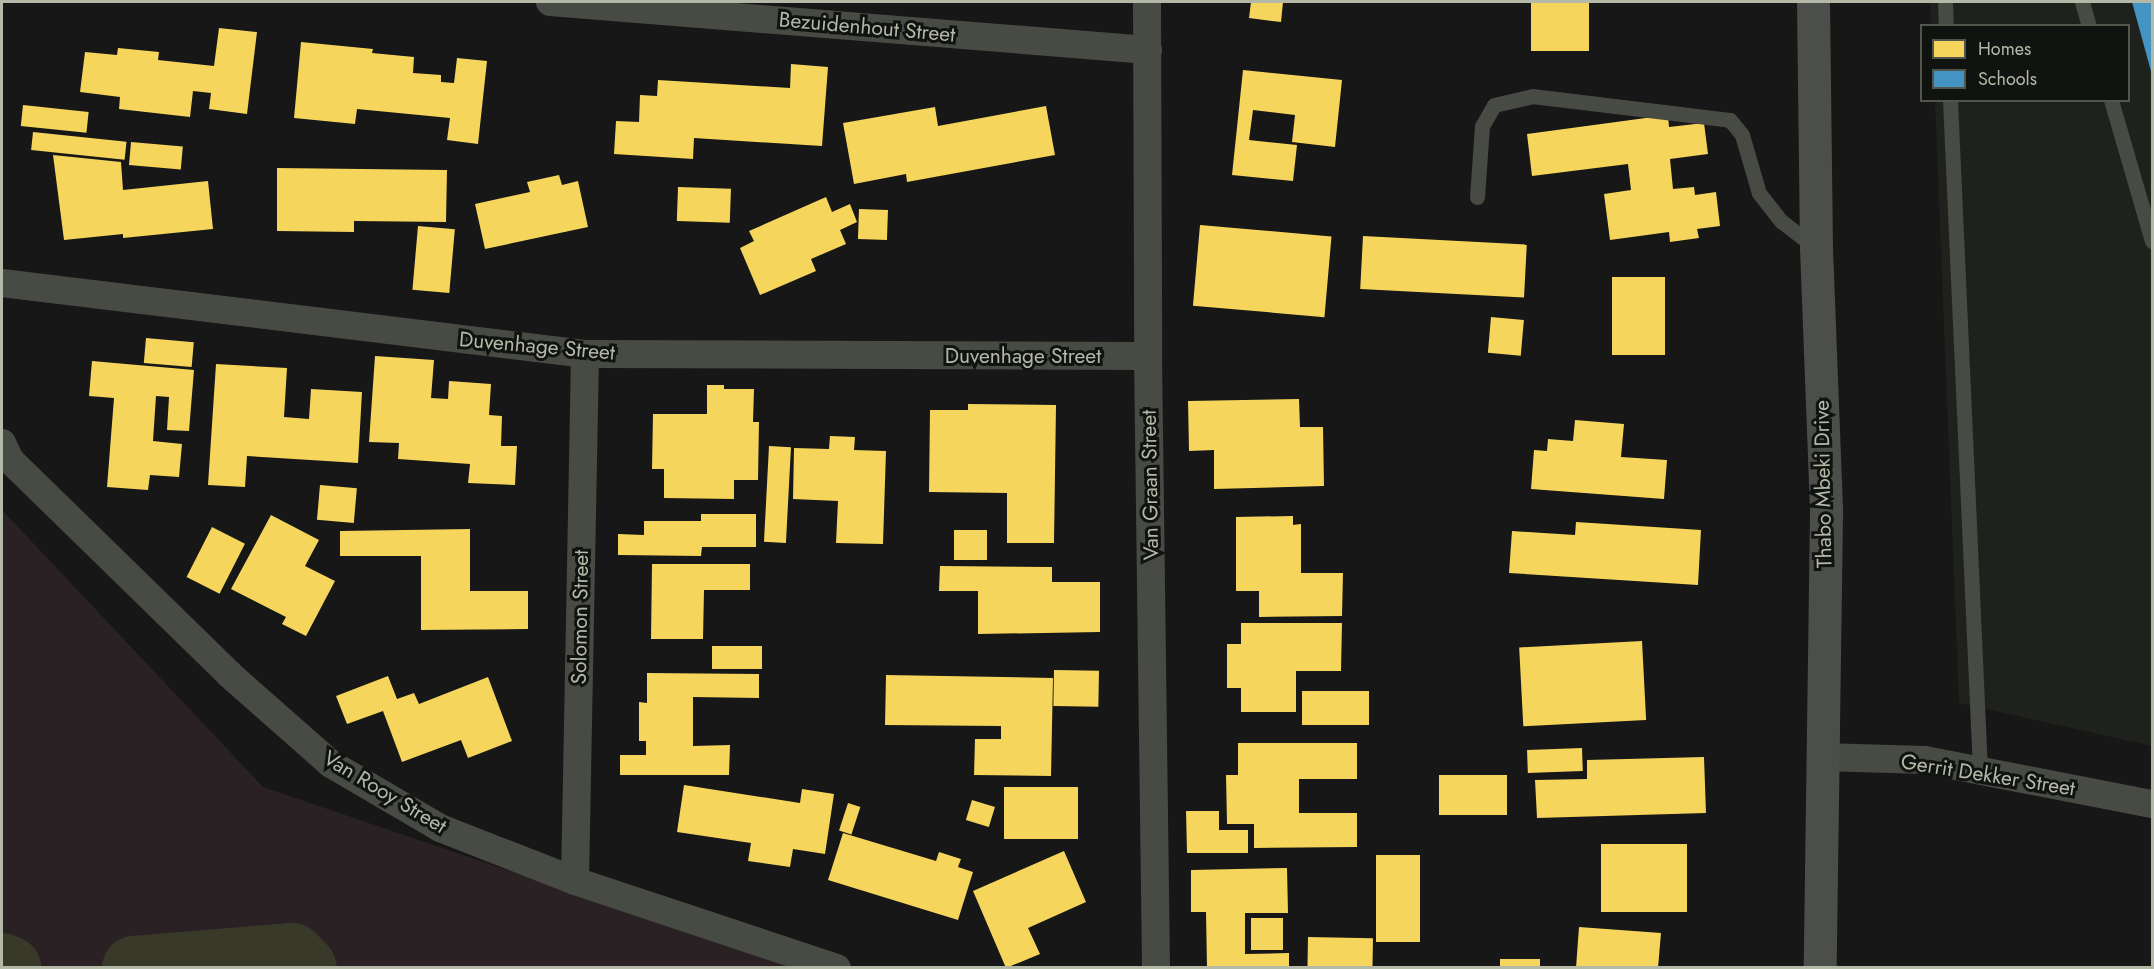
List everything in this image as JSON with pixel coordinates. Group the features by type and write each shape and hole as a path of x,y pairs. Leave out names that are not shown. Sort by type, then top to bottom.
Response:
{"main road":[{"name":"Thabo Mbeki Drive","path":"1813,2 1816,248 1826,514 1820,968"}],"street":[{"name":"Bezuidenhout Street","path":"550,2 1148,50"},
{"name":"Van Graan Street","path":"1147,2 1148,356 1156,968"},
{"name":"Duvenhage Street","path":"2,283 585,354 1148,356"},
{"name":"Solomon Street","path":"574,880 585,354"},
{"name":"Van Rooy Street","path":"2,443 10,460 229,674 331,764 440,828 574,880 837,968"},
{"name":"Gerrit Dekker Street","path":"1822,757 1925,760 2152,804"}],"lane":[{"path":"1945,2 1947,24"},
{"path":"2082,2 2088,24"},
{"path":"1477,197 1482,126 1494,105 1532,96 1730,120 1742,135 1759,193 1781,221 1816,248"},
{"path":"1950,102 1980,771"},
{"path":"2112,102 2152,241"}],"shaded area":[{"path":"1930,2 2152,2 2152,746 1959,703 1935,102 2130,102 2130,24 1931,24"},
{"path":"2,510 263,787 792,967 305,968 292,955 134,968 9,968 2,965"}],"building: Homes":[{"path":"1251,2 1283,2 1281,22 1249,18"},
{"path":"1531,2 1589,2 1589,51 1531,51"},
{"path":"219,28 257,32 247,114 209,109 211,93 193,91 190,117 119,109 120,97 80,92 85,52 117,55 118,48 159,52 158,60 214,66"},
{"path":"301,42 373,49 372,53 414,57 413,73 441,75 441,82 454,83 457,58 487,61 478,144 447,140 450,118 357,109 355,124 294,118"},
{"path":"791,64 828,67 822,146 694,138 693,159 614,154 616,121 639,122 640,95 657,96 658,80 790,88"},
{"path":"1243,70 1342,80 1335,147 1292,142 1295,115 1253,110 1249,140 1297,145 1293,181 1232,175"},
{"path":"23,105 89,112 86,133 21,126"},
{"path":"1046,106 1055,155 907,182 906,174 854,184 843,123 935,107 938,126"},
{"path":"1668,115 1669,127 1704,123 1708,154 1670,159 1673,189 1694,187 1695,195 1716,192 1720,226 1697,229 1699,238 1670,242 1669,232 1610,240 1604,194 1631,190 1628,164 1532,176 1527,134"},
{"path":"33,132 126,142 125,160 31,150"},
{"path":"131,142 183,147 181,169 129,165"},
{"path":"53,155 121,162 123,190 208,181 213,229 123,238 123,234 64,240"},
{"path":"277,168 447,170 446,222 354,221 354,232 277,231"},
{"path":"559,175 562,185 578,181 588,227 485,249 475,204 530,192 527,182"},
{"path":"678,187 731,189 730,223 677,221"},
{"path":"826,197 832,212 850,204 857,222 840,230 846,244 811,259 816,271 760,295 740,248 754,241 749,231"},
{"path":"859,209 888,210 887,240 858,239"},
{"path":"1200,225 1331,237 1324,317 1193,306"},
{"path":"418,226 455,229 449,293 412,290"},
{"path":"1363,236 1527,245 1524,298 1360,289"},
{"path":"1612,277 1665,277 1665,355 1612,355"},
{"path":"1491,317 1524,320 1521,356 1488,353"},
{"path":"146,338 194,342 192,367 144,363"},
{"path":"375,356 434,360 431,398 448,399 449,381 491,384 489,415 502,416 501,446 517,446 515,485 468,483 470,464 398,459 399,443 369,442"},
{"path":"92,361 194,370 189,431 167,430 169,397 156,396 153,441 182,444 179,477 150,475 148,490 107,487 114,398 89,396"},
{"path":"216,364 287,368 284,417 309,419 311,389 362,392 358,463 247,456 245,487 208,485"},
{"path":"707,385 724,385 724,389 754,389 753,422 759,422 758,480 734,480 734,499 664,498 664,469 652,469 653,414 707,414"},
{"path":"1299,399 1300,427 1323,427 1324,486 1214,489 1214,450 1189,451 1188,401"},
{"path":"968,404 1056,405 1054,543 1007,543 1007,493 929,492 930,410 968,410"},
{"path":"1575,420 1624,424 1621,457 1667,460 1664,499 1531,489 1534,450 1547,451 1548,439 1573,441"},
{"path":"830,436 855,437 854,450 886,451 883,544 836,543 838,501 793,499 794,448 829,449"},
{"path":"769,446 791,447 786,543 764,542"},
{"path":"320,485 357,488 354,523 317,520"},
{"path":"701,514 756,514 756,547 702,547 701,556 618,555 618,534 644,535 644,521 701,521"},
{"path":"271,515 319,540 305,566 335,581 306,636 282,624 286,617 231,589"},
{"path":"1293,516 1293,525 1301,524 1301,573 1343,573 1342,616 1259,617 1259,591 1236,591 1236,517"},
{"path":"1576,522 1701,530 1698,585 1509,573 1512,531 1575,535"},
{"path":"212,527 245,544 220,594 187,577"},
{"path":"470,529 470,591 528,591 528,629 421,630 421,556 340,556 340,531"},
{"path":"954,530 987,530 987,560 954,560"},
{"path":"652,564 750,564 750,590 704,590 703,639 651,639"},
{"path":"940,566 1052,567 1052,582 1100,582 1100,632 978,634 978,591 939,591"},
{"path":"1241,623 1342,623 1341,671 1296,671 1296,712 1241,712 1241,688 1227,688 1227,644 1241,644"},
{"path":"1642,641 1646,720 1523,726 1519,647"},
{"path":"712,646 762,646 762,669 712,669"},
{"path":"1054,670 1099,671 1098,707 1053,706"},
{"path":"647,673 759,674 759,698 693,697 693,746 730,745 729,775 620,775 620,755 646,755 646,741 639,741 639,702 647,703"},
{"path":"886,675 1053,678 1051,776 974,775 975,739 1001,739 1001,726 885,725"},
{"path":"388,676 397,699 414,693 419,704 488,677 512,741 468,758 461,740 402,762 383,711 347,724 336,696"},
{"path":"1302,691 1369,691 1369,725 1302,725"},
{"path":"1238,743 1357,743 1357,779 1299,779 1299,813 1357,813 1357,847 1254,848 1254,824 1227,824 1226,775 1238,775"},
{"path":"1582,748 1583,771 1528,773 1527,750"},
{"path":"1704,757 1706,813 1537,818 1535,780 1587,779 1587,760"},
{"path":"1439,775 1507,775 1507,815 1439,815"},
{"path":"684,785 800,803 802,789 834,794 825,854 793,849 790,867 748,861 751,843 677,832"},
{"path":"1004,787 1078,787 1078,839 1004,839"},
{"path":"972,800 995,807 989,827 966,820"},
{"path":"848,803 860,807 851,835 839,831"},
{"path":"1186,811 1219,811 1219,830 1248,830 1248,853 1187,853"},
{"path":"843,833 936,861 939,852 961,859 958,867 973,872 958,920 828,880"},
{"path":"1601,844 1687,844 1687,912 1601,912"},
{"path":"1064,851 1086,902 1028,928 1040,954 1006,968 973,891"},
{"path":"1376,855 1420,855 1420,942 1376,942"},
{"path":"1287,868 1288,913 1245,913 1245,954 1289,953 1289,968 1207,968 1206,912 1191,912 1191,870"},
{"path":"1251,918 1283,918 1283,950 1251,950"},
{"path":"1579,927 1661,933 1658,968 1576,968"},
{"path":"1308,937 1373,938 1372,968 1307,968"},
{"path":"1500,959 1540,959 1540,968 1500,968"}],"building: Schools":[{"path":"2132,2 2152,2 2152,75"}],"waterway":[{"path":"134,968 292,955 305,968"},
{"path":"2,965 9,968"}]}
